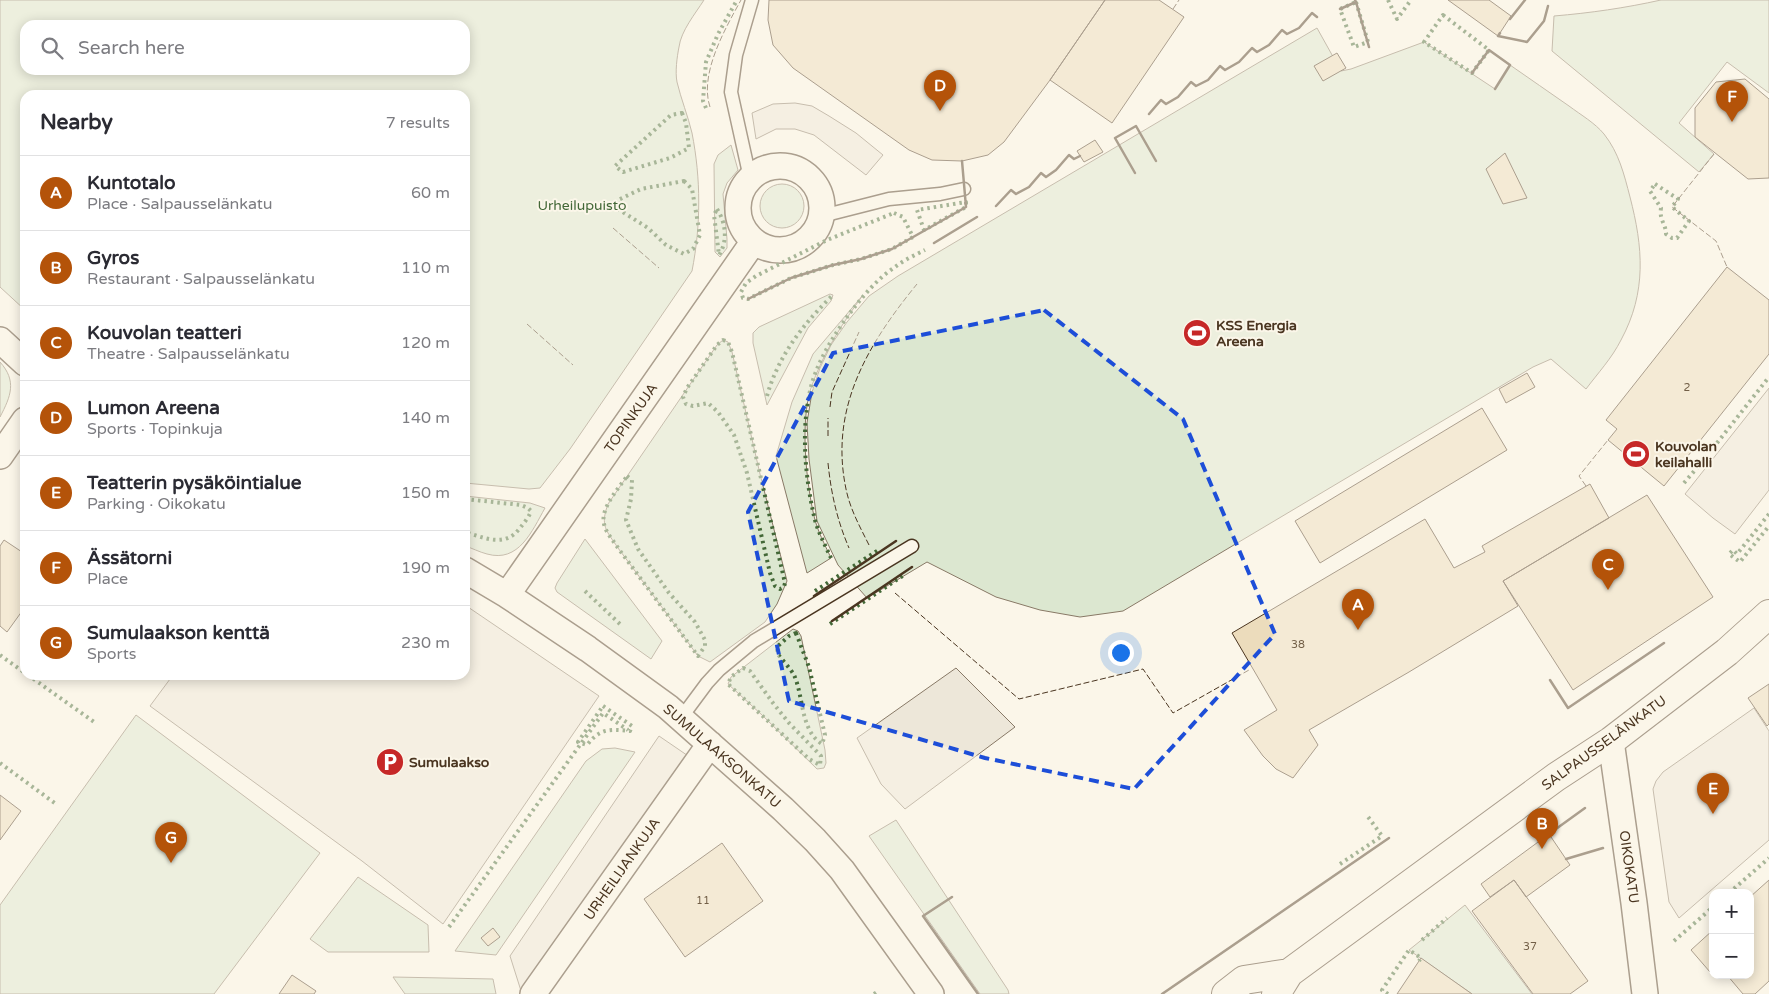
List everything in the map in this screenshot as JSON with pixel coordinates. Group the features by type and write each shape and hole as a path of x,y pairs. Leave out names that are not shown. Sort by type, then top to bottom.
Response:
{"main road":[{"name":"SALPAUSSELÄNKATU","path":"1226,994 1244,980 1282,984 1556,777 1611,741 1726,652 1769,614"}],"street":[{"path":"781,165 800,171 816,184 822,198 822,216 816,230 802,244 788,250 767,248 754,241 742,225 738,211 742,190 750,178 766,168 781,165"},
{"name":"TOPINKUJA","path":"507,595 754,241"},
{"path":"0,340 20,358"},
{"path":"0,456 20,427"},
{"name":"SUMULAAKSONKATU","path":"470,573 507,595 588,649 681,718 783,809 837,864 931,994"},
{"name":"OIKOKATU","path":"1611,741 1645,994"},
{"name":"URHEILIJANKUJA","path":"533,994 710,744"}],"lane":[{"path":"750,178 732,92 736,54 752,0"},
{"path":"822,216 889,199 940,194 964,189"},
{"path":"681,718 719,670 754,641 912,546"}],"highlighted area":[{"path":"1044,310 1183,419 1275,634 1134,789 985,758 789,701 748,512 833,353"}],"green space":[{"name":"Urheilupuisto","path":"0,0 704,0 682,35 676,69 677,82 692,133 697,168 699,202 692,271 570,449 540,488 529,489 470,483 470,90 20,90 20,305 0,287"},
{"path":"1661,0 1769,0 1769,93 1727,62 1679,123 1714,154 1699,172 1552,51 1554,16 1608,10"},
{"name":"KSS Energia Areena","path":"1317,28 1341,71 1424,42 1495,89 1510,65 1588,119 1604,134 1617,156 1628,188 1640,252 1639,287 1635,304 1621,340 1605,365 1586,389 1551,359 1533,367 1123,611 1080,617 1040,610 996,597 927,562 867,598 838,565 817,521 809,459 807,423 812,392 820,368 831,345 847,322 869,296 898,276"},
{"path":"731,145 738,170 727,183 723,194 727,248 720,257 715,252 714,164 718,155"},
{"path":"786,184 798,190 803,197 803,215 798,222 791,227 778,228 766,222 761,215 760,202 766,190 773,185"},
{"path":"830,294 833,295 831,301 808,328 767,405 753,343 753,333 759,327"},
{"path":"863,295 840,328 827,351 811,388 808,402 805,452 811,502 815,521 831,558 807,573 776,456 792,402 813,354"},
{"path":"723,340 728,342 732,352 787,581 777,604 765,622 710,662 698,656 618,548 607,532 604,518 608,504 717,345"},
{"path":"0,362 9,376 10,389 7,402 0,417"},
{"path":"470,497 530,503 545,508 529,535 516,549 508,554 498,556 470,548"},
{"path":"585,539 662,641 651,659 557,592 555,588 557,583"},
{"path":"793,629 798,631 801,636 825,750 826,763 824,768 817,769 728,684 731,677"},
{"path":"136,715 320,853 214,994 0,994 0,905"},
{"path":"615,748 635,752 496,955 455,951 586,761 602,749"},
{"path":"896,820 1009,994 980,994 869,836"},
{"path":"358,877 428,925 429,952 328,952 310,939"},
{"path":"1465,905 1532,994 1472,994 1409,950"},
{"path":"393,977 493,979 496,994 405,994"}],"shaded area":[{"path":"795,103 812,106 829,116 856,133 883,155 866,175 814,135 795,129 776,129 756,139 752,113 773,104"},
{"path":"1769,388 1769,490 1735,534 1685,494"},
{"name":"Sumulaakso","path":"470,608 599,696 443,924 362,861 150,706 169,680 470,680"},
{"path":"956,668 1015,727 905,809 881,784 857,738"},
{"path":"1754,708 1769,731 1769,840 1712,889 1709,889 1709,892 1679,918 1669,902 1653,789 1663,772"},
{"path":"659,736 697,762 522,994 510,956"}],"building":[{"path":"769,0 1105,0 1050,80 1004,142 988,155 962,161 932,160 909,150 793,68 773,45 768,20"},
{"path":"1105,0 1159,0 1184,17 1112,123 1050,80"},
{"path":"1448,0 1489,0 1511,16 1498,36"},
{"path":"1337,53 1346,68 1323,81 1314,66"},
{"path":"1745,79 1769,99 1769,178 1748,179 1695,137 1695,108 1716,82"},
{"path":"1095,140 1103,152 1084,162 1077,151"},
{"path":"1505,153 1527,198 1503,204 1486,169"},
{"path":"1727,267 1769,300 1769,354 1664,486 1608,440 1617,429 1606,420"},
{"path":"1527,373 1535,387 1506,403 1499,389"},
{"path":"1482,408 1507,450 1320,563 1295,521"},
{"path":"1590,484 1609,518 1503,581 1518,606 1309,730 1318,745 1293,778 1276,769 1263,756 1244,730 1277,710 1232,633 1425,519 1454,568 1485,552 1482,546"},
{"path":"1647,495 1713,597 1573,690 1503,581"},
{"path":"4,540 20,551 20,614 7,632 0,626 0,546"},
{"path":"1769,684 1769,724 1767,726 1748,698"},
{"path":"0,795 21,811 0,840"},
{"path":"1549,834 1570,865 1526,897 1514,880 1490,897 1481,884"},
{"path":"722,843 763,901 685,957 644,899"},
{"path":"1514,880 1588,981 1570,994 1533,994 1472,911"},
{"path":"1769,880 1769,981 1755,994 1743,994 1730,979 1754,979 1754,893"},
{"path":"493,928 500,937 488,946 481,938"},
{"path":"1709,934 1709,971 1691,950"},
{"path":"1421,958 1472,994 1397,994"},
{"path":"292,975 316,991 314,994 279,994"}],"hedge":[{"path":"706,108 703,101 706,62 718,34 737,0"},
{"path":"1388,0 1397,19 1411,0"},
{"path":"1356,2 1368,42 1354,47 1340,9 1356,2"},
{"path":"1443,15 1489,50 1472,73 1424,42 1443,15"},
{"path":"682,113 686,123 689,148 670,158 623,172 615,166 671,115 682,113"},
{"path":"684,181 692,189 700,235 693,249 684,254 666,245 648,228 618,209 618,200 641,189 684,181"},
{"path":"1655,184 1678,199 1672,207 1689,221 1677,238 1672,238 1666,234 1661,216 1661,208 1650,191 1655,184"},
{"path":"966,202 966,207 924,230 917,210 966,202"},
{"path":"717,209 725,232 724,244 719,255 714,215 717,209"},
{"path":"894,213 903,217 913,237 892,249 791,278 748,299 743,298 741,292 746,283 756,276 827,240 894,213"},
{"path":"831,558 815,521 806,469 805,437 807,406 813,381 821,360 832,340 865,294 888,272 925,250"},
{"path":"767,396 778,367 793,341 833,295"},
{"path":"723,340 728,342 732,352 785,583 784,587 780,589 775,586 770,573 747,473 734,435 718,412 708,403 693,406 686,404 683,397 687,388 717,345 723,340"},
{"path":"1717,443 1769,377"},
{"path":"1684,483 1707,456"},
{"path":"627,476 632,480 631,499 626,520 638,549 669,593 695,622 705,640 705,646 698,656 618,548 605,527 604,518 607,505 627,476"},
{"path":"470,500 521,505 531,511 520,528 508,538 494,540 470,534"},
{"path":"1769,514 1737,554 1733,550 1729,554 1740,562 1769,526"},
{"path":"815,591 880,549"},
{"path":"830,624 904,575"},
{"path":"585,591 621,625"},
{"path":"796,633 809,667 825,735 822,744 815,738 806,722 794,675 777,653 778,646 789,636 796,633"},
{"path":"0,655 20,669"},
{"path":"743,668 750,671 789,723 821,756 820,765 809,759 728,684 731,677 743,668"},
{"path":"35,680 94,722"},
{"path":"603,706 632,726 630,731 606,731 596,735 587,745 578,742 603,706"},
{"path":"449,927 603,713 628,730"},
{"path":"0,763 56,804"},
{"path":"1340,864 1382,836 1366,814"},
{"path":"1734,889 1769,858"},
{"path":"1674,941 1709,910"},
{"path":"1422,940 1447,918"},
{"path":"1388,994 1382,990 1409,950 1421,958 1419,961"}],"fence":[{"path":"710,107 708,80 715,52 741,0"},
{"path":"1173,9 1179,0"},
{"path":"1714,154 1672,207 1716,241 1727,267"},
{"path":"613,228 659,268"},
{"path":"869,545 853,511 846,489 842,459 843,431 848,404 869,354 883,330 917,284"},
{"path":"527,324 573,365"},
{"path":"830,407 832,392 859,332"},
{"path":"828,418 828,436"},
{"path":"1586,486 1579,476 1608,440"},
{"path":"828,463 835,506 849,548"},
{"path":"895,593 1019,699 1143,669 1173,713 1249,670"}],"wall":[{"path":"1340,9 1356,2 1355,0"},
{"path":"1510,19 1525,0"},
{"path":"1356,2 1369,47"},
{"path":"1500,33 1498,36 1527,42 1544,21 1548,6"},
{"path":"1149,114 1161,100 1166,104 1178,97 1191,82 1196,86 1208,80 1220,66 1225,70 1239,62 1252,48 1257,52 1269,45 1282,30 1287,34 1299,28 1312,13 1317,17"},
{"path":"1472,73 1489,50 1510,65 1495,89"},
{"path":"1135,173 1115,138 1136,126 1156,161"},
{"path":"996,206 1011,190 1016,194 1029,187 1041,173 1046,177 1056,170 1069,155 1074,159 1080,156"},
{"path":"748,299 791,278 892,249 966,207 962,161"},
{"path":"934,243 977,217"},
{"path":"814,596 896,541"},
{"path":"832,621 912,567"},
{"path":"1550,680 1568,708 1664,643"},
{"path":"1549,834 1585,808"},
{"path":"1162,994 1389,838"},
{"path":"1566,859 1603,848"},
{"path":"952,897 923,916 978,994"}],"place":[{"name":"Lumon Areena","path":"940,111"},
{"name":"Ässätorni","path":"1732,122"},
{"name":"KSS Energia Areena","path":"1197,333"},
{"name":"Kouvolan keilahalli","path":"1636,454"},
{"name":"Kouvolan teatteri","path":"1608,590"},
{"name":"Kuntotalo","path":"1358,630"},
{"name":"Sumulaakso","path":"390,762"},
{"name":"Teatterin pysäköintialue","path":"1713,814"},
{"name":"Gyros","path":"1542,849"},
{"name":"Sumulaakson kenttä","path":"171,863"}]}
